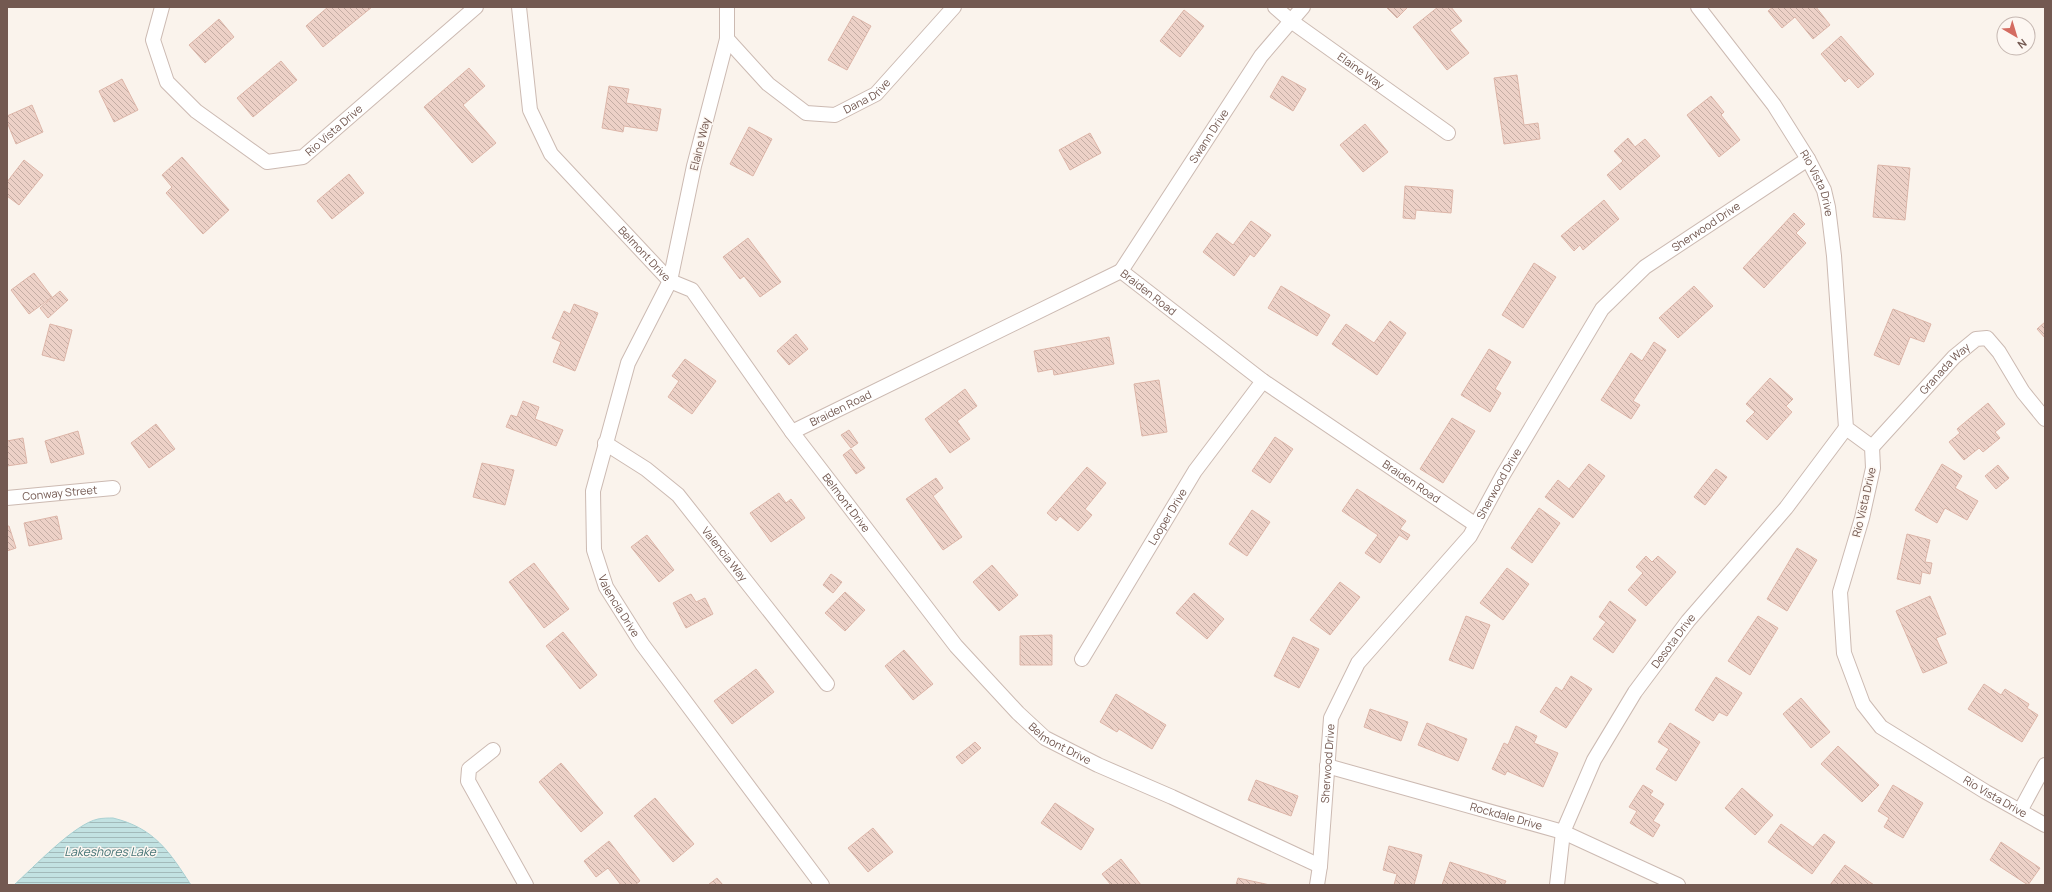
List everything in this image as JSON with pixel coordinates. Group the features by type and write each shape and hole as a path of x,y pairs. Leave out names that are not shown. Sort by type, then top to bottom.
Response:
{"street":[{"name":"Rio Vista Drive","path":"162,7 153,40 167,82 196,111 267,162 303,157 476,7"},
{"name":"Belmont Drive","path":"519,7 530,110 551,154 670,281 692,290 792,432 956,646 1018,714 1045,738 1098,765 1172,797 1320,866"},
{"name":"Elaine Way","path":"670,281 694,166 727,39 727,7"},
{"name":"Dana Drive","path":"727,39 768,84 806,113 835,115 876,94 954,7"},
{"name":"Elaine Way","path":"1275,7 1291,22 1448,133"},
{"name":"Swann Drive","path":"1121,271 1261,56 1303,7"},
{"name":"Rio Vista Drive","path":"1698,7 1774,105 1808,159 1824,190 1828,208 1834,256 1846,428"},
{"name":"Sherwood Drive","path":"1317,885 1320,866 1331,718 1358,663 1470,536 1503,475 1602,309 1645,266 1808,159"},
{"name":"Braiden Road","path":"792,432 1121,271 1263,381 1476,524"},
{"name":"Valencia Drive","path":"670,281 628,363 605,443 593,491 594,550 606,587 642,644 822,885"},
{"name":"Granada Way","path":"1872,447 1954,357 1976,339 1987,338 1999,352 2023,392 2045,419"},
{"name":"Looper Drive","path":"1082,659 1195,471 1263,381"},
{"path":"1846,428 1872,447"},
{"name":"Desota Drive","path":"1557,885 1562,832 1594,760 1635,692 1688,621 1786,508 1846,428"},
{"name":"Valencia Way","path":"605,443 646,469 678,495 827,684"},
{"name":"Rio Vista Drive","path":"1872,447 1873,468 1862,518 1840,592 1844,653 1863,704 1881,727 2045,825"},
{"name":"Conway Street","path":"7,498 19,495 113,488"},
{"path":"493,750 469,769 468,781 526,885"},
{"path":"2020,811 2045,765"},
{"name":"Rockdale Drive","path":"1327,766 1562,832 1678,885"}],"water":[{"name":"Lakeshores Lake","path":"113,818 127,822 139,828 159,842 191,885 14,885 77,829 98,819"}],"building":[{"path":"328,7 372,7 323,47 306,26"},
{"path":"1386,7 1408,7 1397,18"},
{"path":"1438,7 1451,7 1462,21 1450,30 1469,53 1447,70 1413,27"},
{"path":"1773,7 1816,7 1830,25 1813,39 1795,17 1782,28 1768,11"},
{"path":"1184,10 1204,26 1180,57 1160,41"},
{"path":"853,16 871,26 847,70 828,60"},
{"path":"219,19 234,37 205,63 189,45"},
{"path":"1841,36 1874,74 1858,88 1849,78 1845,82 1821,54"},
{"path":"281,61 297,80 253,117 237,98"},
{"path":"469,68 485,86 463,105 496,143 472,163 424,107"},
{"path":"1517,75 1524,125 1538,123 1540,139 1504,144 1494,78"},
{"path":"1282,76 1306,89 1293,111 1270,97"},
{"path":"122,79 138,110 114,122 99,91"},
{"path":"609,86 629,89 626,103 661,109 657,131 624,126 623,132 602,128"},
{"path":"1711,96 1724,112 1721,115 1740,140 1719,157 1687,115"},
{"path":"32,105 43,132 16,144 7,122 7,116"},
{"path":"1365,124 1388,152 1363,172 1340,145"},
{"path":"749,127 772,139 753,176 730,164"},
{"path":"1090,133 1101,153 1070,170 1059,150"},
{"path":"1628,138 1635,147 1645,139 1660,156 1620,190 1607,175 1623,161 1614,151"},
{"path":"182,157 229,210 203,234 166,193 172,187 162,175"},
{"path":"24,160 43,175 19,205 7,196 7,182"},
{"path":"1878,165 1910,168 1905,220 1873,217"},
{"path":"349,174 364,193 332,219 317,201"},
{"path":"1405,186 1453,190 1451,213 1416,210 1415,219 1403,218"},
{"path":"1604,200 1619,219 1583,250 1580,245 1574,251 1561,236"},
{"path":"1794,213 1805,224 1796,233 1806,243 1764,288 1743,268"},
{"path":"1251,221 1271,235 1254,257 1250,254 1234,276 1203,252 1217,233 1233,245"},
{"path":"748,238 781,282 760,297 744,276 740,279 723,257"},
{"path":"1534,263 1556,277 1523,328 1502,315"},
{"path":"34,273 52,297 29,314 11,290"},
{"path":"1281,286 1330,315 1317,336 1268,308"},
{"path":"1694,286 1713,306 1678,338 1659,318"},
{"path":"60,291 68,300 48,318 40,308"},
{"path":"574,304 598,313 575,371 553,362 561,342 552,338 564,311 570,314"},
{"path":"1893,309 1931,324 1924,342 1910,337 1899,365 1874,355"},
{"path":"1390,321 1406,333 1377,375 1332,344 1346,324 1374,343"},
{"path":"2045,322 2045,338 2037,329"},
{"path":"50,324 72,330 64,361 42,355"},
{"path":"796,334 808,349 789,365 777,351"},
{"path":"1109,337 1114,364 1054,375 1053,369 1038,372 1034,351"},
{"path":"1654,342 1666,350 1633,401 1640,405 1631,419 1601,400 1631,353 1642,361"},
{"path":"1489,349 1511,362 1495,389 1501,393 1490,412 1461,395"},
{"path":"685,359 716,381 692,414 668,397 679,381 672,376"},
{"path":"1770,378 1793,399 1786,406 1792,412 1767,440 1746,421 1755,412 1746,404"},
{"path":"1159,380 1167,432 1142,436 1134,384"},
{"path":"965,389 977,406 957,421 970,439 950,453 925,419"},
{"path":"523,401 539,407 535,419 563,430 556,446 506,427 511,415 517,417"},
{"path":"1988,403 2005,424 1995,432 2000,438 1983,452 1979,448 1964,460 1949,442 1960,433 1957,429"},
{"path":"1452,418 1475,431 1443,483 1420,469"},
{"path":"156,424 175,449 149,468 131,443"},
{"path":"849,430 858,443 851,448 841,435"},
{"path":"78,431 84,454 51,463 45,441"},
{"path":"1275,437 1293,449 1270,483 1252,471"},
{"path":"23,438 27,463 7,466 7,441"},
{"path":"851,449 865,468 856,474 843,455"},
{"path":"482,463 514,470 505,505 473,497"},
{"path":"1589,464 1605,476 1573,518 1545,497 1558,480 1569,489"},
{"path":"1942,464 1962,476 1955,488 1978,501 1967,520 1945,508 1937,523 1915,510"},
{"path":"1998,465 2009,478 1996,489 1985,476"},
{"path":"1087,467 1106,483 1085,509 1092,515 1078,531 1060,516 1056,521 1047,513"},
{"path":"1716,469 1727,477 1705,505 1694,497"},
{"path":"936,478 943,488 933,496 962,537 943,550 906,499"},
{"path":"1357,489 1406,521 1400,529 1410,535 1407,540 1399,535 1380,563 1365,553 1378,535 1342,511"},
{"path":"779,493 786,503 791,499 805,518 771,542 750,513"},
{"path":"1539,508 1560,523 1532,563 1511,548"},
{"path":"1252,510 1270,522 1247,556 1229,544"},
{"path":"57,516 62,539 29,546 24,523"},
{"path":"7,526 9,526 16,548 7,551"},
{"path":"1907,534 1930,540 1925,562 1932,563 1930,574 1922,572 1920,584 1897,579"},
{"path":"647,535 674,570 659,582 631,547"},
{"path":"1797,548 1817,560 1787,611 1767,599"},
{"path":"1646,556 1652,562 1658,556 1676,572 1646,606 1628,590 1643,573 1636,567"},
{"path":"534,563 569,609 544,628 509,582"},
{"path":"992,565 1018,595 999,611 973,582"},
{"path":"1507,568 1529,584 1503,620 1480,603"},
{"path":"831,574 842,582 833,593 823,585"},
{"path":"1340,582 1360,597 1330,635 1310,620"},
{"path":"845,592 865,610 845,631 825,613"},
{"path":"1194,593 1224,619 1207,639 1176,613"},
{"path":"691,594 696,602 705,598 713,614 686,628 673,603"},
{"path":"1930,596 1946,634 1936,638 1947,663 1923,673 1896,611"},
{"path":"1610,601 1636,620 1613,653 1593,639 1606,622 1599,617"},
{"path":"1466,616 1490,625 1473,669 1449,660"},
{"path":"1758,616 1778,628 1750,675 1728,661"},
{"path":"563,632 597,675 580,689 546,646"},
{"path":"1052,635 1052,665 1020,665 1020,636"},
{"path":"1293,637 1319,649 1299,688 1274,676"},
{"path":"904,650 933,684 913,700 885,666"},
{"path":"756,669 774,692 732,724 714,701"},
{"path":"1571,676 1592,689 1566,728 1540,712 1556,687 1562,691"},
{"path":"1716,677 1742,693 1727,716 1719,712 1713,721 1695,710"},
{"path":"1984,684 2001,695 2005,689 2029,704 2027,708 2038,715 2022,742 1968,709"},
{"path":"1116,694 1166,725 1152,749 1119,729 1117,732 1100,722"},
{"path":"1801,698 1830,732 1811,748 1783,714"},
{"path":"1370,709 1408,722 1401,741 1364,727"},
{"path":"1427,723 1467,739 1458,761 1418,745"},
{"path":"1670,723 1700,742 1676,781 1656,769 1669,749 1658,742"},
{"path":"1516,726 1537,736 1534,743 1558,753 1543,787 1507,771 1505,775 1492,769 1504,743 1508,745"},
{"path":"975,742 981,748 962,764 956,757"},
{"path":"1838,746 1879,785 1862,802 1821,764"},
{"path":"561,763 603,813 581,832 539,782"},
{"path":"1256,780 1298,796 1291,816 1248,800"},
{"path":"1643,785 1653,791 1650,795 1664,804 1653,821 1660,825 1653,837 1630,823 1637,811 1629,807"},
{"path":"1893,785 1923,803 1903,838 1884,827 1889,818 1878,811"},
{"path":"1742,788 1773,815 1755,835 1725,808"},
{"path":"655,798 694,844 673,862 634,816"},
{"path":"1055,803 1094,829 1081,850 1041,823"},
{"path":"1781,824 1813,847 1824,834 1835,842 1812,874 1768,842"},
{"path":"873,828 893,852 868,872 848,848"},
{"path":"609,841 640,881 635,885 621,885 608,868 596,877 584,861"},
{"path":"2001,842 2040,868 2028,885 1990,860"},
{"path":"1389,846 1422,855 1414,885 1394,885 1397,874 1383,870"},
{"path":"1121,859 1141,885 1111,885 1102,874"},
{"path":"1450,862 1506,881 1504,885 1442,885"},
{"path":"1845,865 1874,885 1830,885"},
{"path":"717,878 723,885 708,885"},
{"path":"1238,878 1270,885 1236,885"}]}
